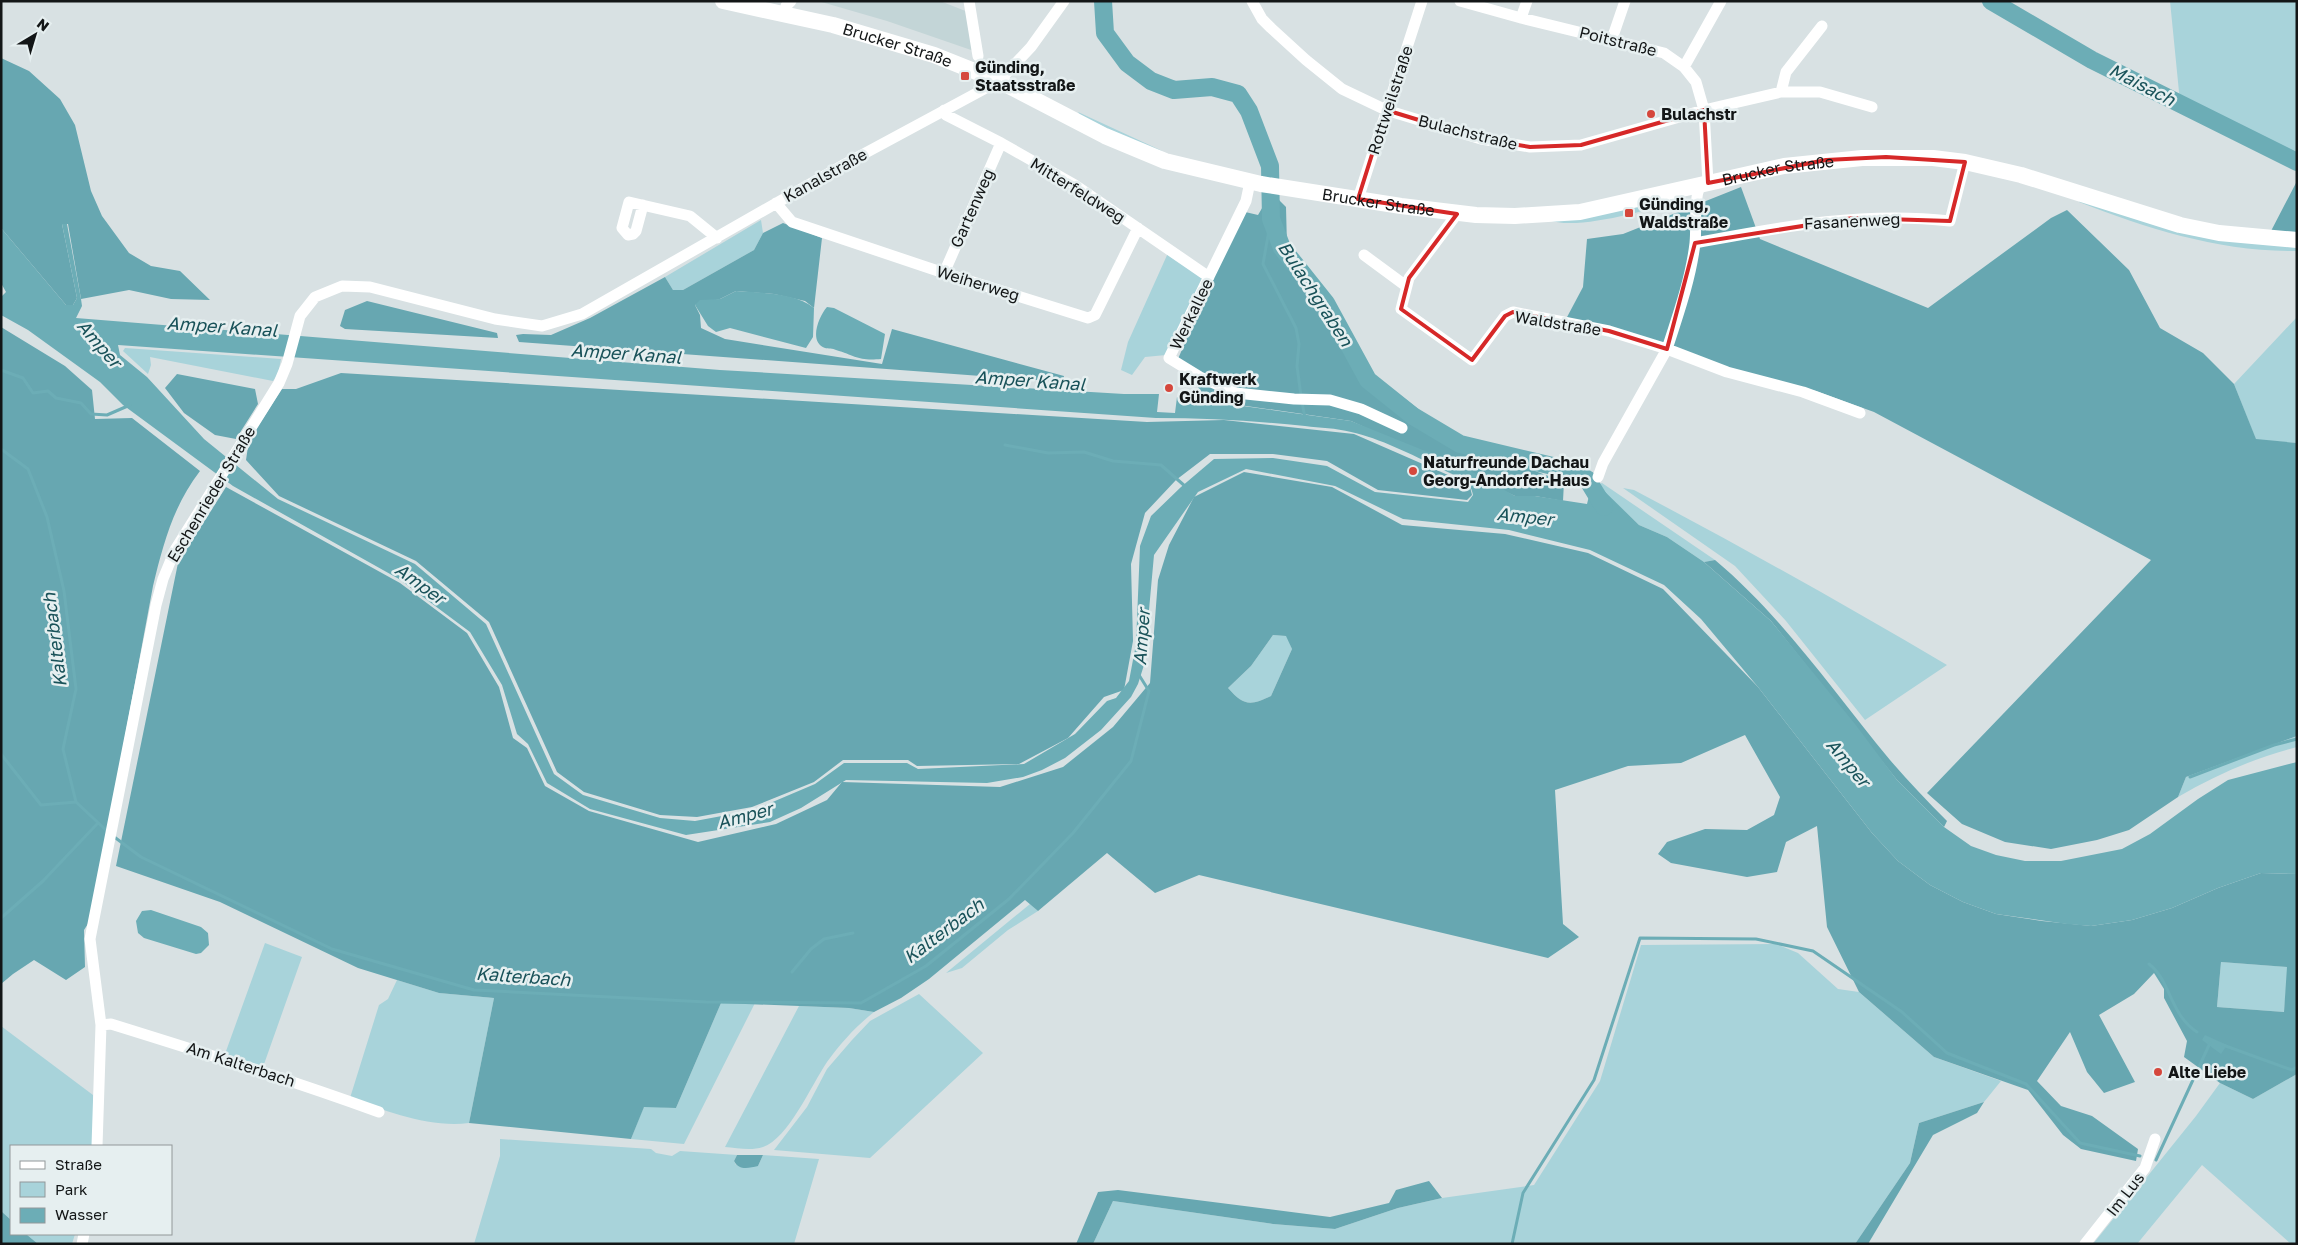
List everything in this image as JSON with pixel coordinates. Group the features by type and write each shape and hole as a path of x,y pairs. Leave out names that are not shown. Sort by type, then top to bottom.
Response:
{"main road":[{"name":"Brucker Straße","path":"723,1 787,8 833,25 958,64 999,81 1105,136 1142,152 1200,171 1263,184 1358,199 1457,214 1515,216 1580,212 1784,166 1826,160 1886,157 1965,162 2058,186 2120,208 2180,226 2219,233 2297,240"}],"street":[{"path":"969,1 978,56"},
{"name":"Kanalstraße","path":"654,274 776,203 999,81 1032,47 1064,1"},
{"name":"Bulachstraße","path":"1252,1 1262,19 1306,60 1342,89 1386,110 1482,139 1530,147 1581,145 1704,110 1781,92 1820,92 1872,107"},
{"name":"Rottweilstraße","path":"1358,199 1422,1"},
{"name":"Poitstraße","path":"1460,1 1521,18 1664,52 1684,67 1696,82 1704,110 1704,184"},
{"path":"1521,18 1526,1"},
{"path":"1612,40 1625,1"},
{"path":"1684,67 1721,1"},
{"path":"1781,92 1786,72 1822,26"},
{"name":"Mitterfeldweg","path":"944,110 946,115 1001,143 1075,185 1209,277"},
{"name":"Gartenweg","path":"944,273 1001,143"},
{"name":"Fasanenweg","path":"1695,243 1814,222 1853,218 1921,218 1950,221 1965,162"},
{"name":"Werkallee","path":"1263,184 1246,201 1169,358 1200,377 1236,393 1296,399 1330,400 1361,409 1402,428"},
{"path":"1598,477 1603,463 1667,349 1695,243 1696,196 1704,184"},
{"name":"Weiherweg","path":"776,203 792,222 944,273 1088,318 1095,315 1138,228"},
{"path":"643,205 690,216 717,238"},
{"path":"1364,255 1406,286 1409,278 1457,214"},
{"name":"Eschenrieder Straße","path":"97,1145 100,1025 90,940 154,614 163,579 176,550 279,384 300,316 314,297 342,286 370,288 495,319 542,326 582,314 654,274"},
{"name":"Waldstraße","path":"1406,286 1400,309 1404,314 1472,360 1505,316 1513,312 1609,331 1667,349 1727,372 1803,392 1860,413"},
{"name":"Am Kalterbach","path":"100,1025 112,1024 221,1057 379,1112"},
{"name":"Im Lus","path":"2085,1244 2145,1168 2155,1139"}],"highlighted area":[{"path":"1386,110 1481,139 1530,147 1581,145 1704,110 1708,183 1826,160 1886,157 1965,162 1950,221 1853,218 1695,243 1667,349 1609,331 1513,312 1505,316 1472,360 1401,309 1409,278 1457,214 1358,199"}],"shaded area":[{"path":"818,1 940,1 968,12 974,51 887,21"},
{"path":"1,58 29,71 60,99 75,125 91,191 102,216 129,253 151,266 180,271 210,300 171,299 129,290 81,299 68,224 62,224 77,298 73,305 66,305 1,228"},
{"path":"2297,181 2297,232 2271,231"},
{"path":"1741,187 1760,239 1928,308 2051,218 2067,210 2129,270 2160,328 2203,353 2234,384 2256,439 2297,443 2297,736 2186,777 2178,797 2129,830 2097,840 2051,849 2005,842 1962,824 1927,793 2151,560 1874,412 1816,391 1737,372 1566,319 1583,287 1587,239 1623,234"},
{"path":"1268,198 1278,199 1286,207 1287,246 1330,297 1370,372 1447,431 1493,455 1564,482 1563,501 1535,496 1515,496 1351,421 1198,399 1199,371 1178,359 1241,211 1258,215"},
{"path":"783,223 822,238 814,308 805,301 774,294 736,291 720,299 695,305 700,315 701,328 725,339 882,364 892,329 1064,376 1063,382 519,342 516,335 551,335 590,318 665,277 673,290 683,290 754,250 763,233"},
{"path":"367,301 497,333 498,338 345,329 340,326 345,310"},
{"path":"1,327 65,366 92,390 95,419 132,418 200,471 183,498 170,526 153,586 91,919 84,930 85,967 66,980 34,960 1,984"},
{"path":"341,373 1147,422 1224,420 1354,434 1464,482 1470,487 1472,495 1467,500 1378,490 1327,461 1273,454 1210,454 1176,480 1145,513 1131,564 1133,641 1124,690 1104,697 1068,738 1019,764 917,766 908,760 843,760 814,782 752,807 697,817 660,815 584,792 557,772 489,622 416,561 279,496 246,460 249,440 282,389 296,389"},
{"path":"177,374 255,389 258,404 236,439 215,435 184,413 165,388"},
{"path":"1244,472 1332,487 1402,525 1505,534 1588,553 1663,589 1758,687 1872,833 1898,861 1930,885 1963,902 1996,914 2091,926 2132,920 2172,908 2218,888 2261,873 2297,874 2297,1074 2253,1099 2220,1083 2184,1057 2187,1041 2164,998 2164,989 2154,973 2134,994 2099,1015 2135,1082 2104,1093 2087,1072 2070,1032 2037,1081 2061,1106 2092,1116 2138,1149 2136,1161 2081,1149 2063,1135 2028,1090 1934,1057 1859,992 1827,927 1817,826 1786,842 1777,872 1747,877 1671,863 1658,854 1667,842 1705,829 1747,830 1774,815 1780,797 1745,735 1681,763 1628,766 1555,790 1563,924 1579,937 1548,958 1199,875 1155,893 1107,853 1038,911 1025,900 929,979 901,998 874,1012 849,1008 721,1003 676,1108 644,1107 631,1139 469,1123 494,998 439,993 358,968 220,902 116,866 178,563 226,487 400,583 467,633 499,687 513,738 527,748 545,786 589,811 698,842 776,824 827,800 842,782 1000,787 1063,767 1113,727 1150,683 1158,580 1169,545 1194,497","holes":["1273,635 1286,636 1292,649 1271,696 1252,703 1243,701 1228,688 1251,666","2221,962 2287,967 2284,1012 2217,1007"]},
{"path":"1715,560 1740,582 1785,630 1890,760 1947,821 1944,827 1897,780 1771,621 1704,562"},
{"path":"1984,1102 1977,1113 1933,1135 1868,1244 1855,1244 1910,1163 1919,1123"},
{"path":"737,1155 763,1155 758,1166 741,1168 734,1161"},
{"path":"1429,1181 1442,1198 1398,1208 1335,1229 1273,1224 1113,1201 1093,1244 1076,1244 1098,1192 1118,1190 1330,1217 1389,1203 1396,1190"},
{"path":"1,1211 10,1219 10,1235 27,1235 38,1244 1,1244"}],"green space":[{"path":"2170,1 2297,1 2297,155 2180,102"},
{"path":"1078,112 1164,152 1142,145 1081,116"},
{"path":"1675,197 1678,200 1613,218 1576,223 1561,223 1549,220"},
{"path":"2080,199 2297,246 2297,251 2241,248 2185,237 2105,212 2079,202"},
{"path":"761,220 763,233 754,250 683,290 673,290 665,277"},
{"path":"1168,253 1203,277 1166,355 1145,357 1132,375 1121,370 1128,342"},
{"path":"2297,317 2297,443 2256,440 2234,384"},
{"path":"125,348 281,359 278,374 273,381 150,357 151,365 148,374 123,351"},
{"path":"1602,483 1715,560 1704,562 1667,537 1639,525 1597,485"},
{"path":"1623,488 1634,490 1713,532 1947,665 1865,720 1786,621 1735,566"},
{"path":"1273,635 1287,636 1292,649 1271,696 1252,703 1243,701 1228,688 1251,666"},
{"path":"2297,736 2297,747 2266,756 2236,768 2178,797 2186,777"},
{"path":"1030,904 1038,911 1008,930 962,968 946,973"},
{"path":"265,943 302,957 263,1067 225,1054"},
{"path":"1776,944 1798,953 1838,989 1859,992 1934,1057 2001,1081 1984,1102 1919,1123 1910,1163 1855,1244 1093,1244 1113,1201 1273,1224 1335,1229 1398,1208 1442,1198 1534,1185 1600,1081 1641,945"},
{"path":"2221,962 2288,967 2284,1012 2217,1007"},
{"path":"397,980 439,993 494,998 469,1123 454,1124 423,1121 350,1098 379,1005 388,999"},
{"path":"919,994 983,1053 870,1158 774,1150 807,1107 827,1069 852,1040 870,1021"},
{"path":"721,1003 755,1003 684,1144 631,1139 644,1106 676,1108"},
{"path":"799,1006 849,1008 874,1012 855,1029 832,1055 799,1110 772,1142 754,1149 725,1147"},
{"path":"1,1026 93,1095 93,1145 10,1145 10,1219 1,1211"},
{"path":"2297,1074 2297,1244 2291,1244 2202,1165 2137,1244 2093,1244 2196,1116 2220,1083 2253,1099"},
{"path":"500,1139 651,1149 656,1153 672,1156 680,1151 737,1155 734,1161 736,1165 758,1166 763,1155 819,1159 794,1244 474,1244 500,1156"},
{"path":"27,1235 75,1235 72,1244 38,1244"}],"water":[{"name":"Amper","path":"62,224 67,224 81,299 82,306 76,318 720,370 1124,394 1159,394 1157,412 1175,413 1177,397 1351,421 1460,465 1515,496 1535,496 1587,504 1591,488 1597,484 1639,525 1667,537 1704,562 1771,621 1855,724 1897,780 1944,827 1971,846 1996,855 2025,861 2061,861 2122,849 2150,834 2228,780 2297,762 2297,874 2261,873 2218,888 2172,908 2132,920 2091,926 1996,914 1963,902 1930,885 1898,861 1872,833 1758,687 1701,619 1664,585 1590,550 1509,530 1403,519 1335,486 1246,469 1198,492 1154,555 1144,665 1138,684 1131,697 1101,730 1065,758 1023,777 987,783 846,780 801,808 770,822 686,835 590,809 547,783 528,744 517,734 502,685 470,632 399,579 233,486 123,405 100,382 28,330 1,315 1,297 6,292 1,283 1,228 66,305 73,305 77,298","holes":["118,345 1156,418 1249,421 1328,428 1351,432 1407,452 1455,475 1469,485 1473,495 1468,502 1375,492 1327,466 1273,458 1214,459 1151,516 1140,546 1136,644 1129,681 1116,698 1107,701 1075,734 1024,764 918,769 907,763 844,763 815,784 754,810 695,821 660,818 583,795 554,774 486,624 415,564 278,499 204,439 147,377 120,355"]},
{"path":"736,291 787,296 814,308 813,337 806,348 730,328 716,332 708,326 695,305 700,300 720,299"},
{"path":"827,307 834,308 885,334 881,359 862,359 820,345 816,335 818,322"},
{"path":"151,910 201,927 208,933 209,945 201,953 196,954 144,938 138,933 136,921 142,911"},
{"path":"2205,1035 2227,1045 2221,1054 2202,1040"}],"waterway":[{"name":"Bulachgraben","path":"1103,1 1105,33 1127,63 1151,81 1174,90 1212,87 1238,94 1249,111 1270,166 1271,219 1282,248 1326,303 1368,380 1413,416 1460,444 1557,467 1587,479 1604,507"},
{"name":"Maisach","path":"1991,1 2092,60 2297,162"},
{"name":"Bulachgraben","path":"1271,219 1263,264 1296,328 1299,344 1297,366 1301,396"},
{"path":"1,370 23,378 33,393 48,391 56,398 81,403 91,414 107,415 130,405"},
{"name":"Bulachgraben","path":"1302,402 1305,418"},
{"path":"1005,445 1048,453 1084,452 1113,461 1161,465 1186,487"},
{"name":"Kalterbach","path":"1,449 28,469 47,517 64,591 76,689 63,749 76,802 108,832"},
{"name":"Kalterbach","path":"113,836 141,857 332,949 474,990 706,1002 861,1003 926,966 1009,899 1073,833 1131,761 1149,691 1139,675"},
{"path":"2190,777 2274,745 2297,739"},
{"path":"1,754 41,805 76,802"},
{"path":"1,918 43,881 97,824"},
{"path":"792,972 811,949 824,939 853,933"},
{"path":"1512,1244 1523,1193 1594,1080 1640,938 1756,939 1813,951 1902,1012 1947,1053 2026,1084 2080,1143 2140,1156"},
{"path":"2149,964 2162,979 2181,1017 2197,1032"},
{"path":"2156,1160 2210,1043"},
{"path":"2223,1045 2292,1070 2297,1067"}],"place":[{"name":"Günding, Staatsstraße","path":"965,76"},
{"name":"Bulachstr","path":"1651,114"},
{"name":"Günding, Waldstraße","path":"1629,213"},
{"name":"Kraftwerk Günding","path":"1169,388"},
{"name":"Naturfreunde Dachau Georg-Andorfer-Haus","path":"1413,471"},
{"name":"Alte Liebe","path":"2158,1072"}],"water label":[{"name":"Amper Kanal","path":"222,327"},
{"name":"Amper Kanal","path":"626,354"},
{"name":"Amper Kanal","path":"1030,381"}]}
